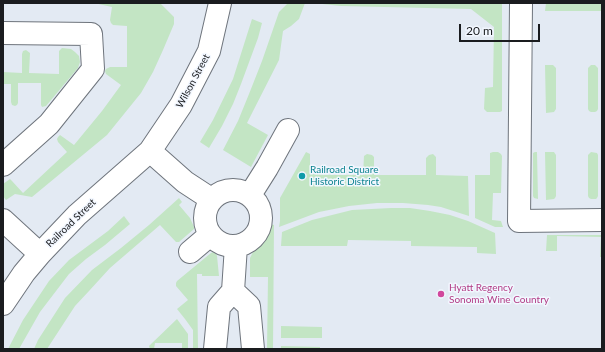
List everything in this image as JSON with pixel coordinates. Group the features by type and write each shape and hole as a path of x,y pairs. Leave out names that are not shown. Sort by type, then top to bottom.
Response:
{"street":[{"name":"Wilson Street","path":"150,151 181,105 209,51 220,3"},
{"path":"520,3 519,221 602,220"},
{"path":"3,33 91,34 93,68 49,124 3,165"},
{"path":"250,195 288,130"},
{"path":"150,151 186,182 212,199"},
{"name":"Railroad Street","path":"3,304 24,273 77,215 150,151"},
{"path":"226,190 234,190 242,191 250,195 256,201 260,208 262,217 261,226 252,240 244,244 229,246 215,240 210,235 204,217 206,207 212,199 226,190"},
{"path":"3,220 40,254"},
{"path":"190,252 210,235"},
{"path":"215,349 219,307 233,291 236,246"},
{"path":"233,291 249,306 253,349"}],"green space":[{"path":"94,3 160,3 174,17 174,24 153,72 141,93 107,135 32,197 15,194 6,200 3,196 3,184 10,179 23,193 67,152 58,142 58,137 60,135 74,145 121,85 106,74 105,71 110,67 127,67 127,26 113,25 110,20 112,7"},
{"path":"288,3 305,3 299,19 283,31 279,60 247,123 268,135 251,167 223,150 238,121 249,94 279,12"},
{"path":"313,3 502,3 502,111 487,112 484,109 485,88 493,87 494,27 471,9 341,6"},
{"path":"546,3 602,3 602,11 545,11"},
{"path":"252,19 262,23 258,38 233,104 209,148 200,142 213,120 233,79"},
{"path":"62,48 71,49 75,52 79,56 80,62 78,68 46,106 42,107 41,105 41,83 18,83 18,103 15,106 12,105 11,84 3,84 3,72 22,73 22,54 23,51 26,50 30,53 29,73 59,74 59,51"},
{"path":"545,65 553,65 556,68 556,109 554,112 546,113"},
{"path":"591,65 595,65 598,68 598,109 595,112 591,112 588,109 588,68"},
{"path":"306,152 310,154 310,174 332,175 363,175 364,156 367,154 374,157 374,175 426,175 426,158 433,154 436,157 436,175 468,176 469,216 441,207 428,205 377,203 349,206 319,212 279,227 280,198"},
{"path":"498,152 502,156 501,193 493,193 492,220 501,221 503,227 495,227 475,218 475,175 490,175 490,153"},
{"path":"537,152 538,199 534,198 533,196 533,153"},
{"path":"545,152 554,152 556,155 556,196 554,199 546,200"},
{"path":"591,152 597,153 598,155 598,196 596,199 591,199 588,196 588,155"},
{"path":"179,198 182,202 179,205 190,218 194,229 179,242 176,242 160,225 110,268 75,306 47,349 34,349 38,340 65,298 92,270 149,225"},
{"path":"410,208 430,211 450,215 468,221 495,233 496,254 477,253 477,247 411,246 411,241 348,240 347,246 281,246 282,232 312,220 352,210"},
{"path":"124,216 130,224 69,274 40,312 19,349 8,349 23,320 49,281 69,260 108,231"},
{"path":"270,224 274,225 273,349 267,349 268,277 250,277 250,258 253,252 266,238"},
{"path":"547,235 602,235 602,257 600,257 601,237 557,236 557,251 546,251"},
{"path":"213,252 217,256 219,276 202,276 202,274 197,274 198,349 193,349 193,330 177,309 188,300 176,286 176,283"},
{"path":"177,319 188,334 188,349 182,349 182,343 155,343 154,349 150,349 149,346"},
{"path":"281,326 322,327 322,338 281,338"},
{"path":"281,346 320,347 320,349 281,349"}],"place":[{"name":"Railroad Square Historic District","path":"302,176"},
{"name":"Hyatt Regency Sonoma Wine Country","path":"441,294"}]}
